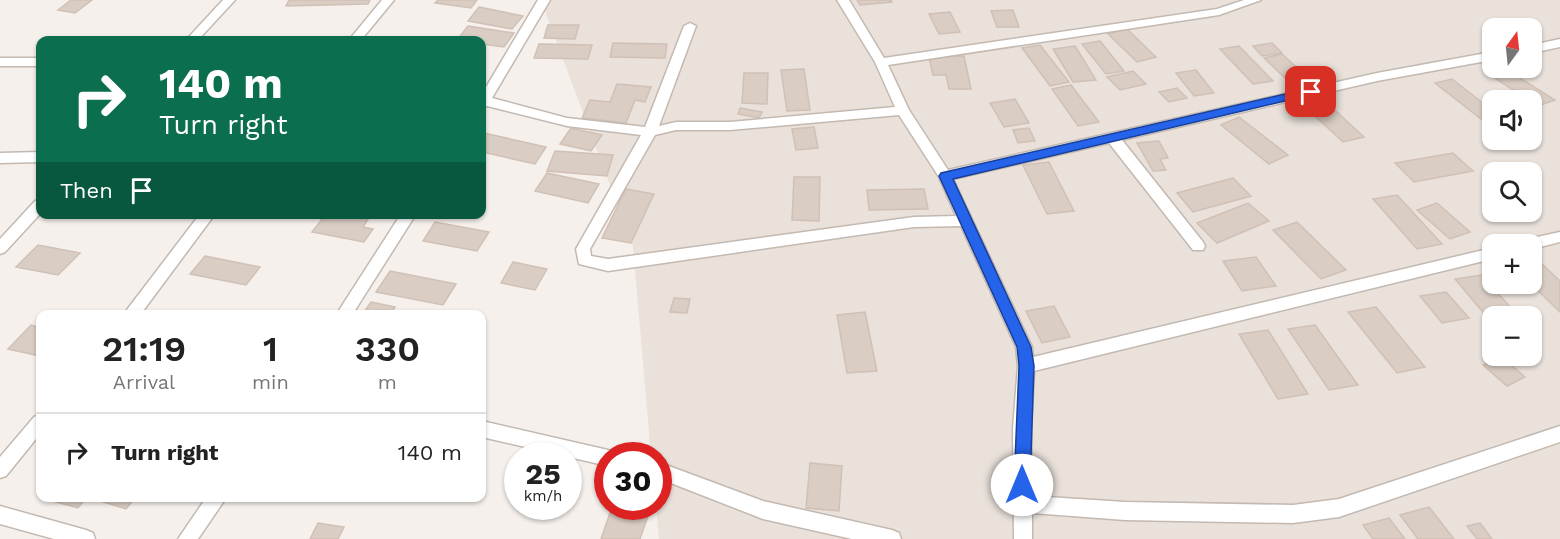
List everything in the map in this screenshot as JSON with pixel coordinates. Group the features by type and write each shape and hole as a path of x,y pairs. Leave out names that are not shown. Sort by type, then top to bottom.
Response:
{"street":[{"path":"196,36 229,0"},
{"path":"358,36 388,0"},
{"path":"486,95 544,0"},
{"path":"843,0 881,62 903,110 945,176 1024,347 1026,366 1022,428 1023,539"},
{"path":"881,62 1219,12 1255,0"},
{"path":"690,26 650,132 583,249 584,260 608,265 914,222 966,221"},
{"path":"1542,47 1560,44"},
{"path":"945,176 1377,77 1482,58"},
{"path":"0,62 36,62"},
{"path":"486,103 567,122 650,132 676,126 730,126 903,110"},
{"path":"1112,137 1198,246"},
{"path":"0,158 36,157"},
{"path":"0,248 36,209"},
{"path":"135,310 204,219"},
{"path":"347,310 406,219"},
{"path":"1542,241 1560,237"},
{"path":"1026,366 1482,255"},
{"path":"0,470 36,427"},
{"path":"486,430 594,455"},
{"path":"1022,504 1125,511 1293,514 1339,508 1560,434"},
{"path":"672,475 763,510 892,539"},
{"path":"187,539 213,502"},
{"path":"0,515 86,539"}],"shaded area":[{"path":"541,0 1560,0 1560,539 659,539 657,520 672,520 672,442 650,442 633,247"}],"building":[{"path":"71,0 92,0 75,13 58,10"},
{"path":"289,0 370,0 368,4 286,6"},
{"path":"438,0 477,0 471,8 435,3"},
{"path":"857,0 891,0 892,2 860,5"},
{"path":"479,7 523,16 512,29 468,21"},
{"path":"1013,10 1019,27 997,27 991,11"},
{"path":"950,12 960,32 939,34 929,14"},
{"path":"548,25 579,25 575,39 544,38"},
{"path":"468,26 514,33 504,47 486,45 486,36 460,36"},
{"path":"1127,29 1156,57 1137,62 1108,34"},
{"path":"1100,41 1124,71 1106,74 1082,44"},
{"path":"613,43 667,44 665,58 610,57"},
{"path":"1272,43 1282,53 1262,56 1253,46"},
{"path":"539,44 592,45 588,59 534,58"},
{"path":"1040,45 1069,82 1050,86 1022,48"},
{"path":"1075,46 1096,80 1073,82 1053,49"},
{"path":"1239,46 1273,81 1253,84 1220,49"},
{"path":"1282,54 1305,75 1286,79 1264,58"},
{"path":"964,56 971,89 949,89 946,75 933,75 929,57"},
{"path":"804,69 810,110 787,111 781,70"},
{"path":"1196,70 1214,93 1194,96 1176,73"},
{"path":"1133,71 1146,84 1120,90 1107,77"},
{"path":"744,73 768,73 767,104 742,103"},
{"path":"1495,78 1520,78 1539,90 1513,90"},
{"path":"1452,79 1482,102 1482,119 1481,119 1435,83"},
{"path":"617,84 651,87 645,102 635,100 626,123 582,118 590,100 610,102"},
{"path":"1071,85 1099,122 1078,126 1052,89"},
{"path":"1177,88 1187,98 1169,102 1159,92"},
{"path":"1542,92 1555,100 1542,105"},
{"path":"1015,99 1029,123 1004,127 990,103"},
{"path":"1325,101 1364,137 1343,142 1304,106"},
{"path":"740,108 762,112 759,118 738,114"},
{"path":"1239,117 1288,155 1269,164 1221,125"},
{"path":"814,127 818,148 796,150 792,129"},
{"path":"571,128 602,135 591,151 560,144"},
{"path":"1029,128 1035,141 1018,143 1013,130"},
{"path":"486,133 546,147 535,164 486,153"},
{"path":"1159,141 1168,158 1160,159 1166,170 1153,171 1137,143"},
{"path":"555,151 613,155 607,176 547,171"},
{"path":"1453,153 1473,171 1414,182 1395,163"},
{"path":"1049,162 1074,211 1047,214 1023,165"},
{"path":"547,173 599,184 588,203 535,191"},
{"path":"794,177 820,177 819,221 792,220"},
{"path":"1233,178 1251,196 1193,212 1177,193"},
{"path":"626,189 654,194 631,243 602,238"},
{"path":"924,189 928,209 869,210 867,190"},
{"path":"1397,195 1442,244 1417,249 1373,199"},
{"path":"1248,203 1269,221 1217,243 1197,223"},
{"path":"1437,203 1470,232 1450,239 1417,210"},
{"path":"322,219 368,219 363,227 373,229 364,242 312,232"},
{"path":"435,222 489,232 477,251 423,241"},
{"path":"1297,222 1346,270 1321,279 1273,230"},
{"path":"38,245 80,253 58,275 16,267"},
{"path":"205,256 260,267 246,285 190,274"},
{"path":"1256,257 1276,286 1242,291 1223,261"},
{"path":"513,262 547,269 535,290 501,283"},
{"path":"1542,264 1560,281 1560,312 1541,294"},
{"path":"390,271 456,284 443,305 376,292"},
{"path":"1482,275 1482,294 1499,294 1509,306 1482,306 1482,311 1455,279"},
{"path":"1446,292 1469,318 1442,323 1420,296"},
{"path":"674,298 690,299 687,313 670,312"},
{"path":"371,302 395,307 393,310 365,310"},
{"path":"1054,306 1070,337 1042,343 1026,311"},
{"path":"1376,307 1425,367 1397,373 1348,312"},
{"path":"865,312 877,371 847,373 837,315"},
{"path":"31,325 36,327 36,355 8,349"},
{"path":"1315,325 1358,385 1329,390 1288,329"},
{"path":"1268,330 1308,394 1278,399 1239,334"},
{"path":"1484,366 1512,366 1525,377 1507,386"},
{"path":"810,463 842,466 839,511 806,508"},
{"path":"56,502 83,502 78,508"},
{"path":"103,502 132,502 126,509"},
{"path":"1429,507 1454,539 1418,539 1400,515"},
{"path":"1389,518 1405,539 1373,539 1363,525"},
{"path":"608,520 647,520 640,539 601,539"},
{"path":"318,523 344,527 338,539 310,539"},
{"path":"1480,523 1492,539 1477,539 1467,526"}],"route":[{"path":"1022,485 1022,428 1026,366 1024,347 945,176 1311,92"}]}
